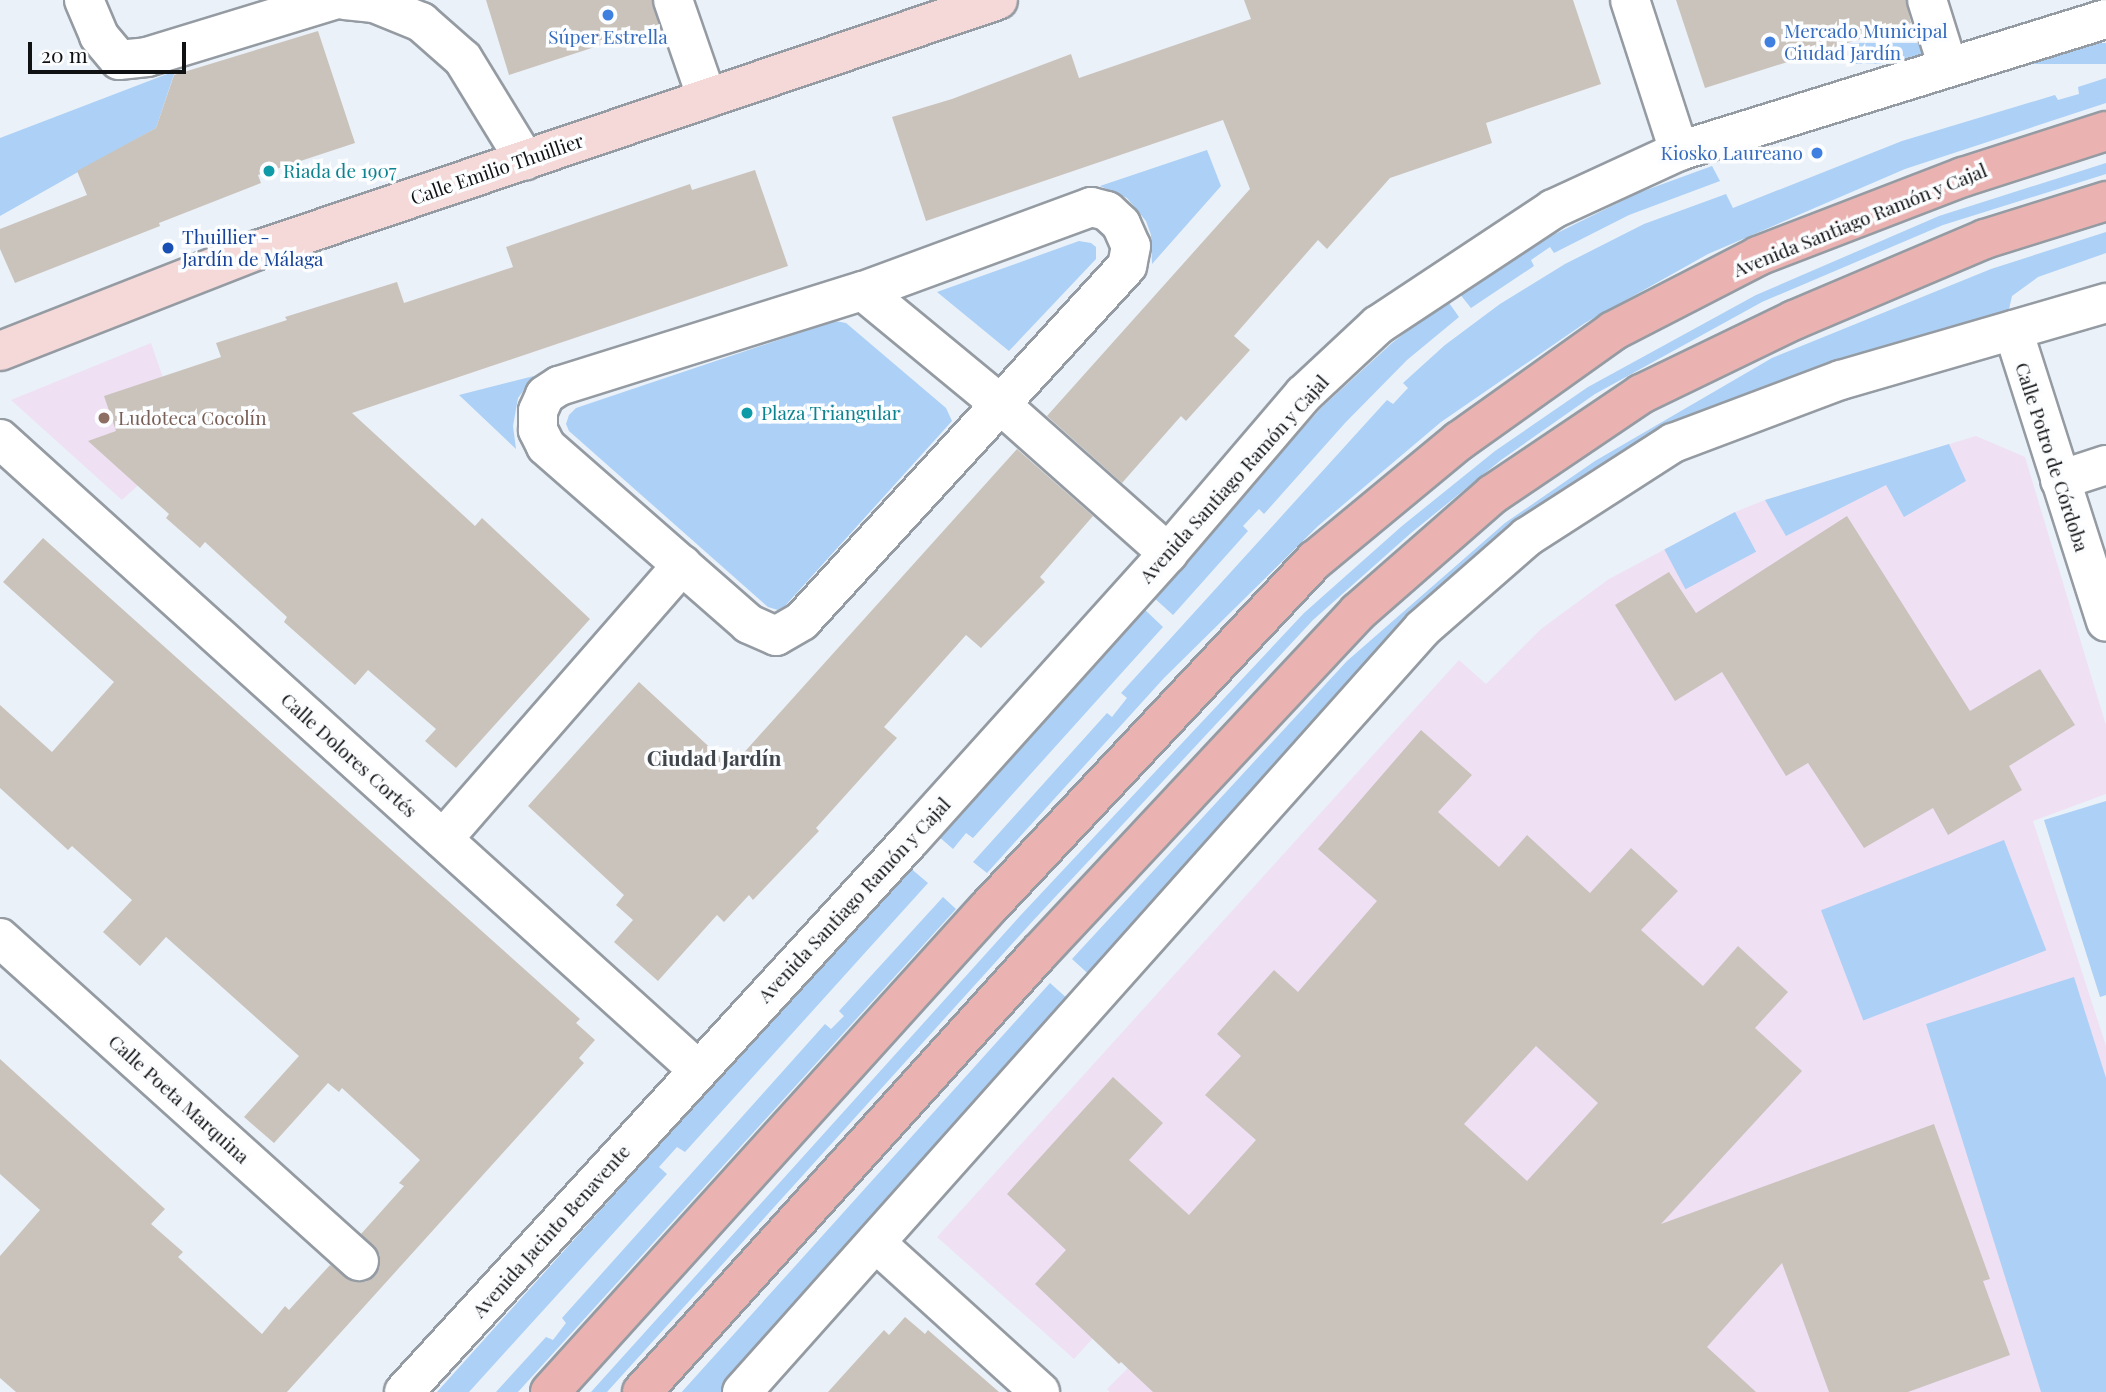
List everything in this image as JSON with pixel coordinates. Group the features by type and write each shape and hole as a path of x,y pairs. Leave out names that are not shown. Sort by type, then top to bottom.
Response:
{"main road":[{"name":"Calle Emilio Thuillier","path":"0,351 258,250 998,0"},
{"name":"Avenida Santiago Ramón y Cajal","path":"550,1392 988,908 1315,560 1459,442 1613,331 1758,256 1963,177 2106,131"},
{"path":"642,1392 1039,953 1358,612 1493,494 1641,394 1782,326 1985,239 2106,201"}],"street":[{"path":"84,0 99,36 120,60 147,57 334,0"},
{"path":"345,0 374,3 421,22 463,60 525,160"},
{"path":"673,0 707,98"},
{"path":"1630,0 1679,151"},
{"path":"1927,0 1948,67"},
{"name":"Avenida Santiago Ramón y Cajal","path":"698,1070 1168,553 1304,394 1378,326 1553,209 1679,151 2106,19"},
{"path":"1091,206 1107,211 1121,224 1130,246 1127,266 1000,404 803,621 776,636 750,624 546,446 538,430 538,411 545,395 559,386 863,290 1091,206"},
{"path":"863,290 1000,404 1168,553"},
{"path":"742,1392 877,1244 1423,628 1527,537 1673,443 1842,380 2106,303"},
{"name":"Calle Potro de Córdoba","path":"2013,330 2106,622"},
{"name":"Calle Dolores Cortés","path":"0,439 698,1070"},
{"path":"2060,480 2106,465"},
{"path":"443,839 682,565"},
{"name":"Calle Poeta Marquina","path":"0,938 359,1261"},
{"name":"Avenida Jacinto Benavente","path":"404,1392 698,1070"},
{"path":"877,1244 1041,1392"}],"shaded area":[{"path":"1849,43 2106,43 2106,64 1849,64"},
{"path":"175,71 156,128 0,216 0,138"},
{"path":"2106,78 2106,103 1905,169 1708,254 1585,323 1441,422 1318,526 1164,678 987,873 973,862 1107,713 1112,717 1127,698 1121,693 1387,400 1393,404 1408,388 1403,383 1445,345 1500,304 1565,264 1644,224 1726,194 1733,208 1902,141 2055,95 2058,100 2079,94 2078,87"},
{"path":"1207,150 1221,186 1152,264 1151,235 1146,221 1127,198 1100,186"},
{"path":"2106,163 2106,174 1943,225 1762,302 1595,394 1501,460 1411,533 1313,620 1030,924 607,1392 591,1392 1020,916 1304,613 1402,526 1495,451 1588,387 1756,295 1939,216"},
{"path":"1712,166 1720,181 1629,215 1554,253 1550,247 1531,260 1534,266 1471,308 1459,293 1553,235 1638,193"},
{"path":"2106,232 2106,253 2038,277 2012,296 2007,318 1602,472 1094,979 1072,959 1347,661 1505,523 1595,461 1772,358 1991,269"},
{"path":"1079,241 1091,243 1096,247 1096,259 1009,351 937,292"},
{"path":"1447,300 1459,317 1407,360 1345,423 1264,514 1259,509 1243,526 1248,531 1173,615 1152,596 1322,407 1392,343"},
{"path":"835,321 846,323 946,408 952,421 785,606 778,610 768,607 569,431 566,424 569,415 576,408"},
{"name":"Ludoteca Cocolín","path":"151,343 185,442 122,500 11,400"},
{"path":"534,376 518,398 513,426 516,449 459,395"},
{"path":"1976,436 2025,457 2106,725 2106,794 2033,821 2106,1046 2106,1392 1110,1392 1107,1389 1128,1368 1094,1337 1074,1359 937,1237 1459,660 1486,684 1541,629 1609,579 1735,512 1765,500"},
{"path":"1949,444 1966,481 1904,517 1886,485 1786,536 1765,500"},
{"path":"1735,512 1756,552 1685,589 1664,550"},
{"path":"1142,607 1163,627 973,838 966,833 953,849 937,835"},
{"path":"2106,801 2106,995 2100,997 2044,820"},
{"path":"2004,840 2046,950 1863,1020 1821,910"},
{"path":"909,867 928,883 685,1152 677,1147 659,1167 667,1174 469,1392 437,1392"},
{"path":"943,897 956,909 518,1392 496,1392 546,1337 553,1340 566,1323 562,1318 825,1024 831,1029 844,1016 839,1011"},
{"path":"2074,977 2106,1078 2106,1392 2041,1392 1926,1024"},
{"path":"1050,983 1073,1004 723,1392 682,1392"}],"building":[{"path":"486,0 652,0 659,26 509,75"},
{"path":"1244,0 1573,0 1601,84 1486,123 1492,143 1390,178 1327,249 1318,240 1234,336 1250,350 1186,421 1181,416 1122,483 1047,416 1250,189 1223,120 926,221 892,117 952,99 1071,54 1079,78 1251,19"},
{"name":"Mercado Municipal Ciudad Jardín","path":"1676,0 1906,0 1911,23 1705,88"},
{"path":"318,31 355,143 258,175 261,183 15,283 0,249 0,229 87,195 77,171 156,128 174,75"},
{"path":"755,170 788,266 352,413 475,526 482,518 590,619 456,768 425,741 436,729 368,670 355,685 284,622 287,617 205,542 200,548 166,518 169,514 88,441 116,431 104,396 221,357 216,343 287,320 285,317 397,282 404,303 513,267 506,247 690,184 692,190"},
{"path":"1017,449 1093,516 1040,577 1045,582 981,648 966,635 884,727 897,738 816,828 819,831 753,900 749,895 724,922 717,915 658,981 614,942 633,920 616,905 624,895 528,806 639,682 731,767"},
{"path":"1847,516 1970,711 2040,669 2075,725 2009,766 2022,790 1948,835 1933,808 1864,848 1808,763 1786,776 1722,672 1675,701 1615,605 1669,572 1696,613"},
{"path":"43,538 580,1019 576,1023 595,1040 579,1058 584,1063 287,1392 16,1392 0,1378 0,1256 40,1210 0,1174 0,1059 165,1209 151,1224 183,1252 178,1257 262,1334 285,1306 289,1310 330,1265 354,1282 365,1282 375,1276 380,1266 380,1255 361,1234 404,1186 399,1183 420,1160 342,1088 339,1092 328,1083 274,1143 244,1117 299,1056 166,937 140,966 103,932 132,900 72,846 68,850 0,788 0,705 52,752 114,682 3,582"},
{"path":"1421,730 1472,775 1438,812 1499,867 1527,835 1590,893 1631,848 1678,891 1641,930 1703,986 1738,946 1788,992 1755,1028 1802,1071 1661,1224 1934,1124 1990,1279 1983,1281 2010,1355 1908,1392 1829,1392 1782,1263 1707,1347 1756,1392 1153,1392 1121,1362 1119,1364 1035,1284 1066,1250 1007,1194 1113,1077 1163,1123 1129,1160 1189,1215 1256,1140 1205,1095 1241,1056 1217,1034 1274,970 1298,992 1377,901 1318,849","holes":["1536,1046 1598,1103 1527,1181 1464,1124"]},
{"path":"905,1317 925,1334 928,1330 999,1392 828,1392 884,1330 889,1335"}],"place":[{"name":"Súper Estrella","path":"608,15"},
{"name":"Mercado Municipal Ciudad Jardín","path":"1770,42"},
{"name":"Kiosko Laureano","path":"1817,153"},
{"name":"Riada de 1907","path":"269,171"},
{"name":"Thuillier - Jardín de Málaga","path":"168,248"},
{"name":"Plaza Triangular","path":"747,413"},
{"name":"Ludoteca Cocolín","path":"104,418"}],"district":[{"name":"Ciudad Jardín","path":"714,757"}]}
